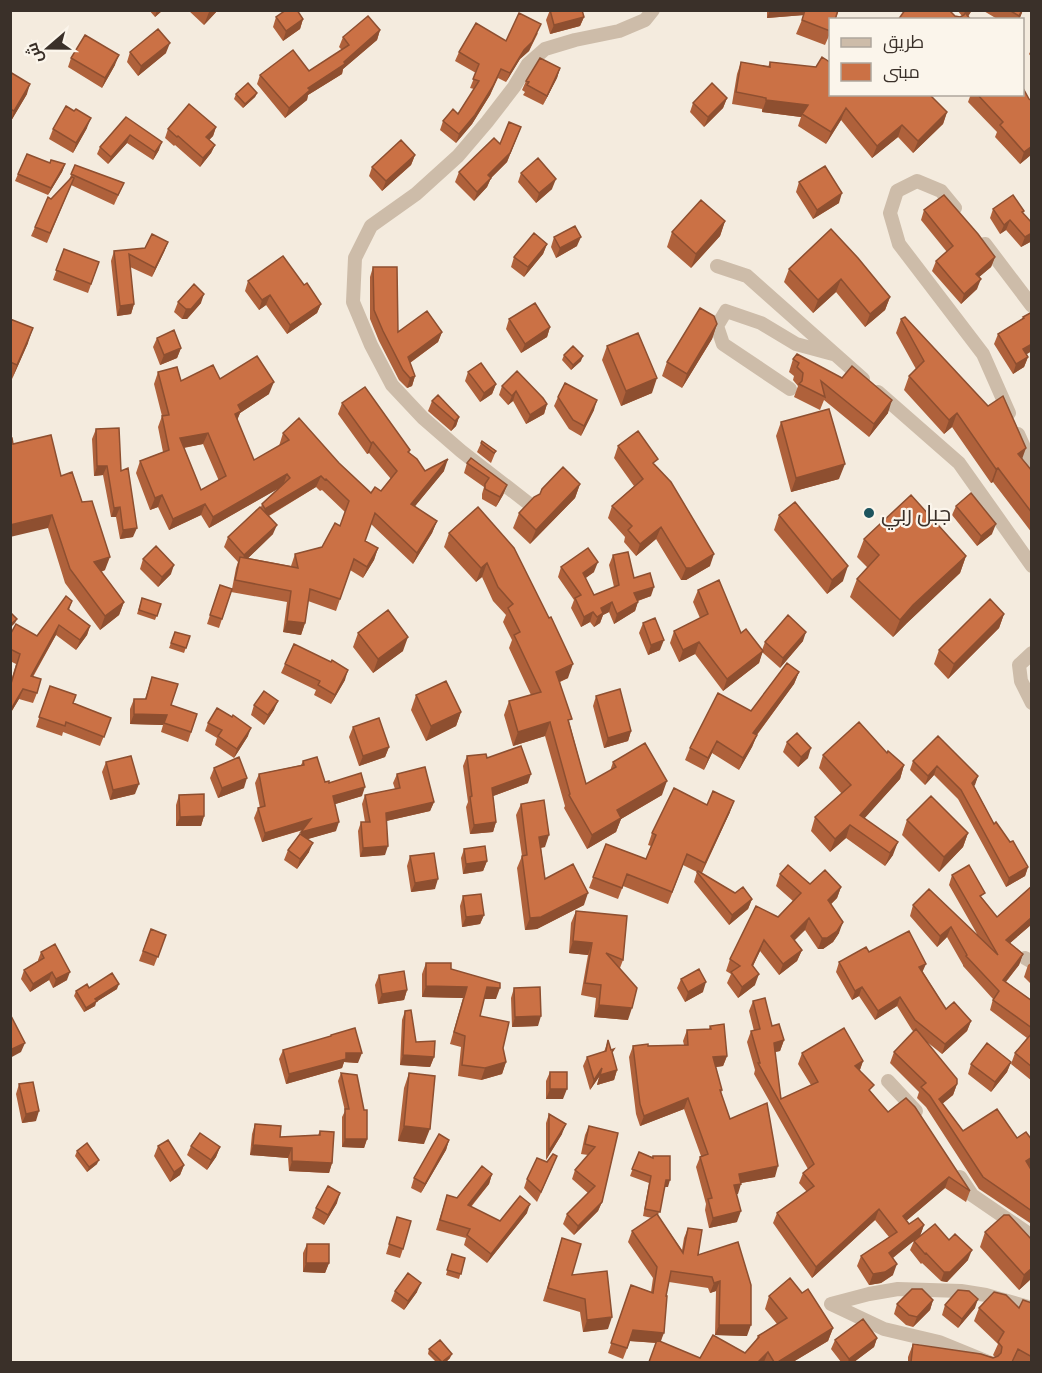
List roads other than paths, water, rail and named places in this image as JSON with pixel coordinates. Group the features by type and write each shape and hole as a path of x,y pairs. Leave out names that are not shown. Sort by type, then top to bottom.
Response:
{"street":[{"path":"528,503 461,451 423,418 392,385 370,345 353,302 355,258 371,226 416,194 458,156 514,87 528,64 545,49 619,31 645,20 653,10"},
{"path":"961,214 941,190 917,181 897,191 890,213 898,244 983,354 1032,465"},
{"path":"974,230 1032,306"},
{"path":"717,266 747,276 959,463 1032,566"},
{"path":"790,389 723,344 717,326 726,311 761,324 796,344 835,355"},
{"path":"1032,653 1019,665 1021,681 1032,703"},
{"path":"888,1081 924,1121"},
{"path":"953,1166 972,1195 1032,1236"},
{"path":"987,1362 939,1342 884,1329 831,1304 898,1289 961,1291 986,1295 1032,1308"}],"place":[{"name":"جبل ربي","path":"869,513"}]}
